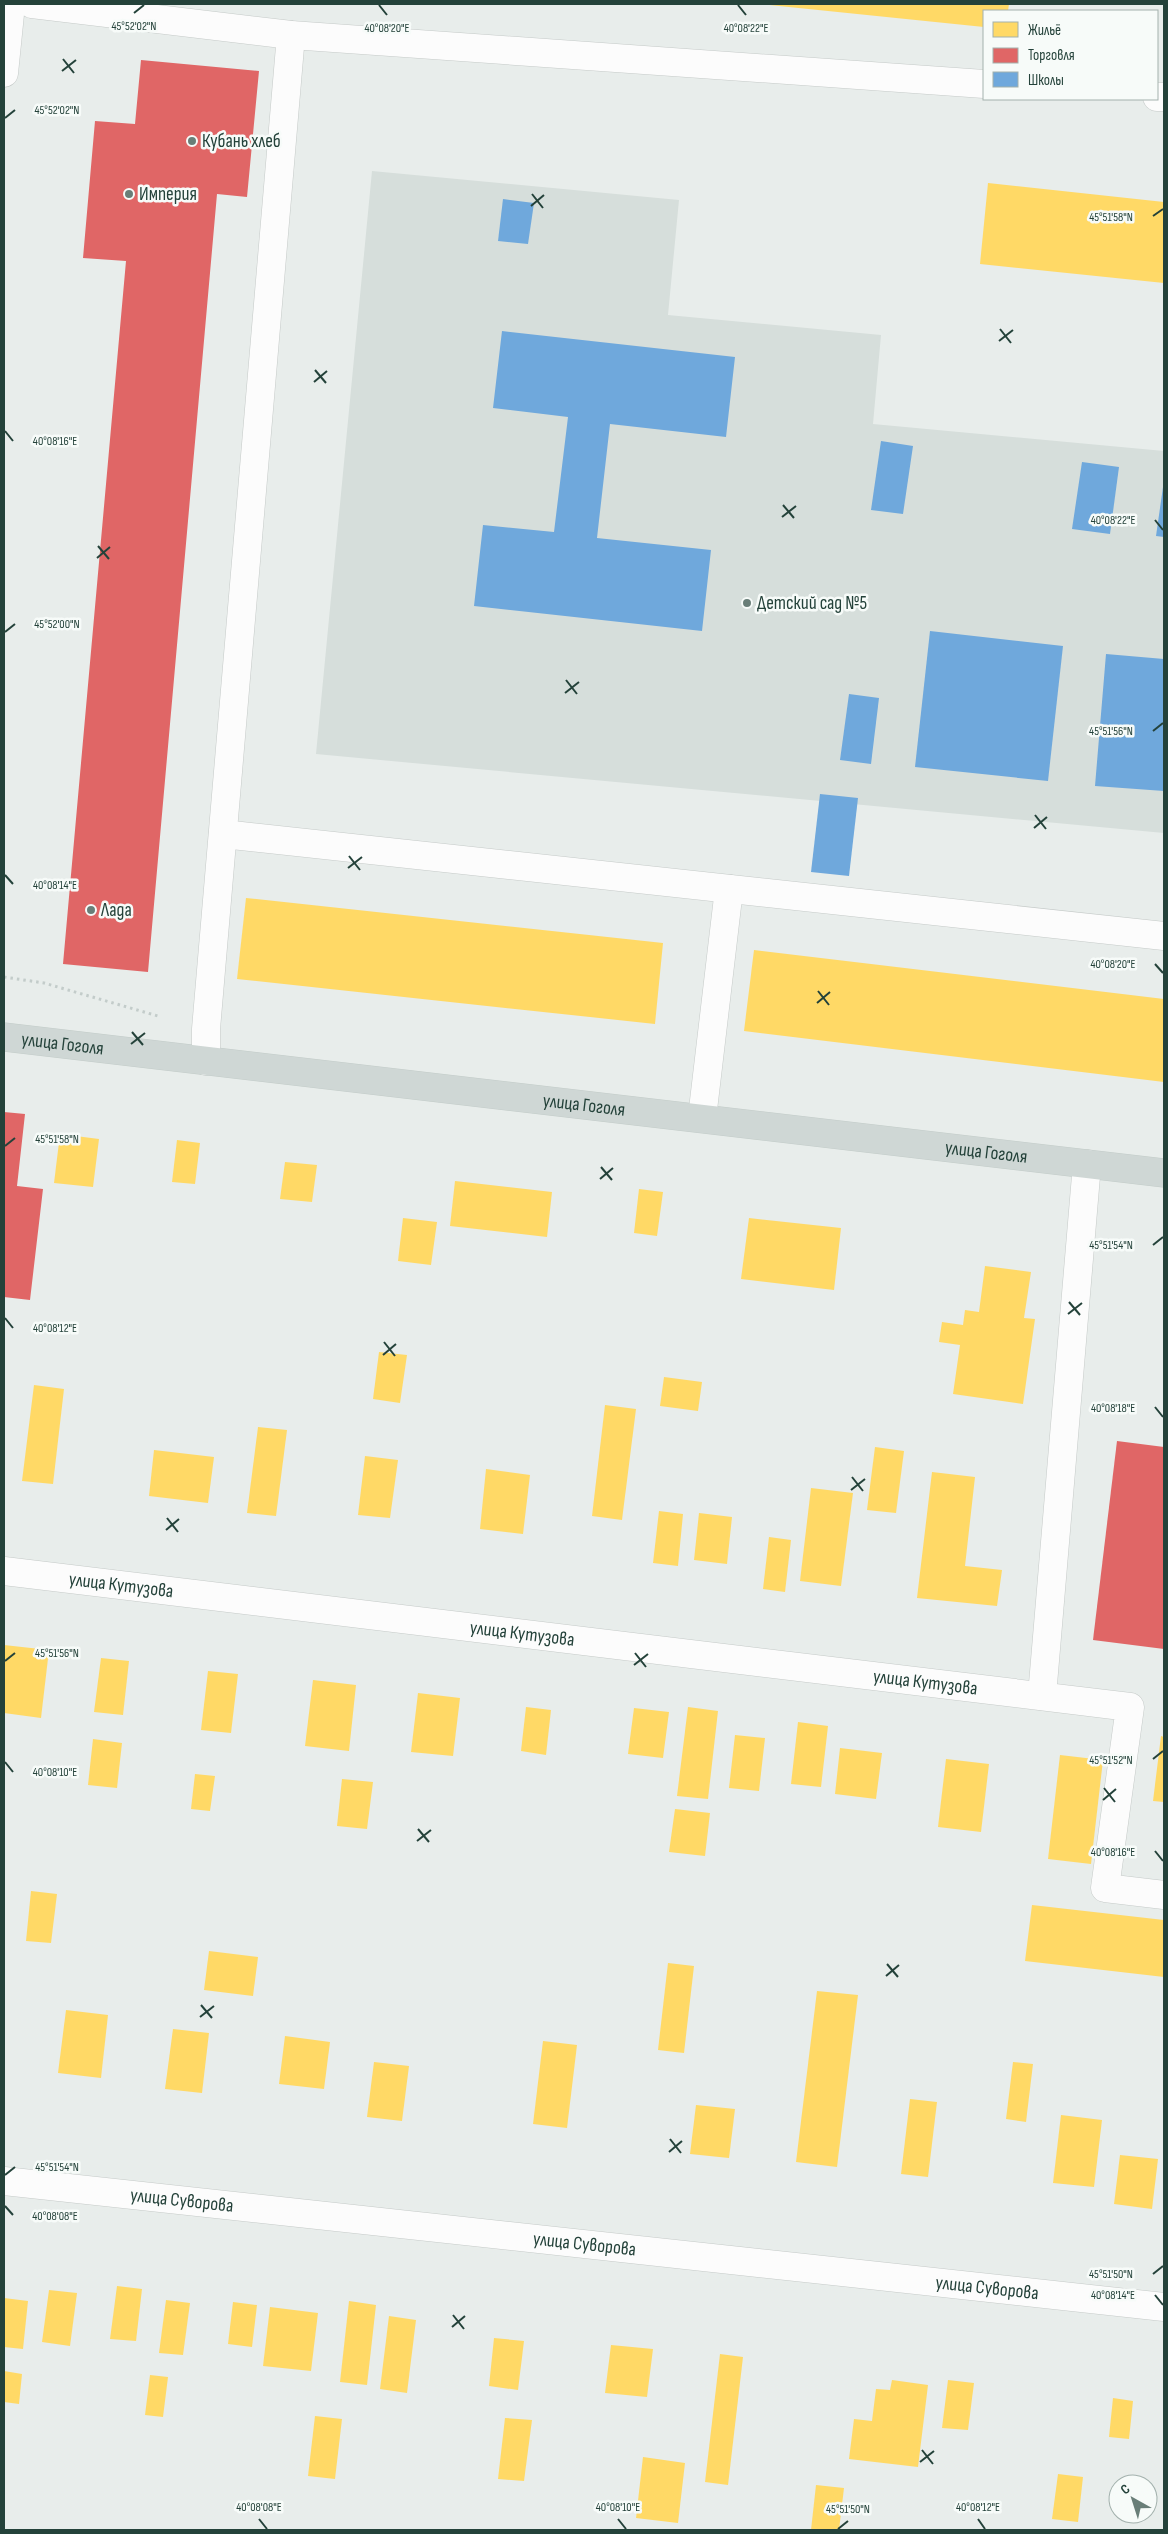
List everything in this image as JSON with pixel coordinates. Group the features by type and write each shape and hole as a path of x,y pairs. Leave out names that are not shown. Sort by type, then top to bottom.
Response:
{"main road":[{"name":"улица Гоголя","path":"4,1037 1164,1172"}],"street":[{"path":"4,73 12,4"},
{"path":"32,4 291,35 983,84"},
{"path":"206,1061 206,1029 291,35"},
{"path":"223,834 1164,936"},
{"path":"702,1118 729,889"},
{"path":"1042,1696 1087,1164"},
{"name":"улица Кутузова","path":"4,1571 1130,1707 1105,1888 1164,1895"},
{"name":"улица Суворова","path":"4,2181 1164,2306"}],"path":[{"path":"4,977 44,983"}],"shaded area":[{"name":"Детский сад №5","path":"372,171 679,200 668,315 881,335 873,424 1164,451 1164,833 316,754"}],"building: Жильё":[{"path":"760,4 1009,4 1008,10 983,10 983,27"},
{"path":"988,183 1164,202 1164,283 980,264"},
{"path":"246,898 663,943 655,1024 237,979"},
{"path":"754,950 1164,999 1164,1082 744,1031"},
{"path":"60,1134 99,1139 93,1187 54,1183"},
{"path":"177,1140 200,1143 195,1184 172,1182"},
{"path":"285,1162 317,1165 312,1202 280,1199"},
{"path":"455,1181 552,1192 547,1237 450,1226"},
{"path":"639,1189 663,1192 657,1236 634,1233"},
{"path":"403,1218 437,1222 431,1265 398,1261"},
{"path":"749,1218 841,1228 834,1290 741,1279"},
{"path":"985,1266 1031,1272 1024,1318 1035,1319 1023,1404 953,1394 960,1345 939,1342 942,1322 963,1325 965,1310 979,1312"},
{"path":"379,1352 407,1355 400,1403 373,1399"},
{"path":"664,1377 702,1382 698,1411 660,1406"},
{"path":"34,1385 64,1389 53,1484 22,1481"},
{"path":"605,1405 636,1409 622,1520 592,1516"},
{"path":"258,1427 287,1430 276,1516 247,1513"},
{"path":"875,1447 904,1451 896,1513 867,1510"},
{"path":"154,1450 214,1457 208,1503 149,1496"},
{"path":"365,1456 398,1460 390,1518 358,1515"},
{"path":"486,1469 530,1475 523,1534 480,1529"},
{"path":"932,1472 975,1477 965,1566 1002,1570 997,1606 917,1598"},
{"path":"811,1488 853,1493 841,1586 800,1581"},
{"path":"659,1511 683,1514 678,1566 653,1563"},
{"path":"699,1513 732,1517 727,1564 694,1560"},
{"path":"769,1537 791,1540 785,1592 763,1589"},
{"path":"4,1645 49,1650 41,1718 4,1713"},
{"path":"101,1658 129,1661 123,1715 94,1712"},
{"path":"208,1671 238,1674 231,1733 201,1730"},
{"path":"313,1680 356,1685 349,1751 305,1746"},
{"path":"418,1693 460,1698 453,1756 411,1752"},
{"path":"526,1707 551,1710 546,1755 521,1751"},
{"path":"688,1707 718,1711 708,1799 677,1796"},
{"path":"634,1708 669,1712 663,1758 628,1754"},
{"path":"798,1722 828,1726 821,1787 791,1784"},
{"path":"735,1735 765,1738 759,1791 729,1788"},
{"path":"1161,1736 1164,1737 1164,1802 1153,1801"},
{"path":"93,1739 122,1743 117,1788 88,1785"},
{"path":"840,1748 882,1753 876,1799 835,1794"},
{"path":"1060,1755 1103,1760 1091,1864 1048,1859"},
{"path":"946,1759 989,1764 981,1832 938,1827"},
{"path":"195,1774 215,1776 210,1811 191,1809"},
{"path":"342,1779 373,1782 367,1829 337,1826"},
{"path":"675,1809 710,1813 705,1856 669,1852"},
{"path":"31,1891 57,1894 51,1943 26,1941"},
{"path":"1032,1905 1164,1920 1164,1977 1025,1961"},
{"path":"209,1951 258,1957 253,1996 204,1990"},
{"path":"668,1963 694,1966 684,2053 658,2050"},
{"path":"817,1991 858,1995 837,2167 796,2162"},
{"path":"66,2010 108,2015 101,2078 58,2073"},
{"path":"173,2029 209,2033 202,2093 165,2089"},
{"path":"285,2036 330,2042 324,2089 279,2084"},
{"path":"543,2041 577,2045 567,2128 533,2124"},
{"path":"374,2062 409,2066 402,2121 367,2117"},
{"path":"1013,2062 1033,2064 1026,2122 1006,2119"},
{"path":"910,2099 937,2102 928,2177 901,2174"},
{"path":"696,2105 735,2109 729,2158 690,2154"},
{"path":"1061,2115 1102,2120 1094,2187 1053,2183"},
{"path":"1120,2155 1158,2159 1152,2209 1114,2204"},
{"path":"117,2286 142,2289 136,2341 110,2339"},
{"path":"49,2290 77,2293 70,2346 42,2342"},
{"path":"4,2298 28,2301 23,2349 4,2347"},
{"path":"166,2300 190,2303 183,2355 159,2353"},
{"path":"349,2301 376,2305 367,2385 340,2382"},
{"path":"233,2302 257,2305 252,2347 228,2344"},
{"path":"270,2307 318,2313 311,2371 263,2366"},
{"path":"389,2316 416,2320 407,2393 380,2389"},
{"path":"494,2338 524,2341 518,2390 489,2386"},
{"path":"611,2345 653,2349 647,2397 605,2393"},
{"path":"720,2354 743,2357 728,2485 705,2482"},
{"path":"4,2371 22,2374 19,2404 4,2402"},
{"path":"150,2375 168,2377 163,2417 145,2415"},
{"path":"892,2380 928,2385 918,2467 849,2459 854,2419 872,2421 876,2389 890,2390"},
{"path":"948,2380 974,2383 968,2430 942,2428"},
{"path":"1113,2398 1133,2401 1129,2439 1109,2437"},
{"path":"315,2416 342,2419 335,2479 308,2476"},
{"path":"505,2418 532,2420 524,2481 498,2479"},
{"path":"643,2457 685,2463 678,2523 636,2518"},
{"path":"1058,2474 1083,2477 1078,2522 1052,2519"},
{"path":"816,2485 844,2488 839,2530 811,2530"}],"building: Торговля":[{"path":"141,60 259,71 247,197 217,194 148,972 63,964 126,261 83,258 95,121 135,124"},
{"path":"4,1112 25,1114 17,1186 43,1189 30,1300 4,1297"},
{"path":"1117,1441 1164,1447 1164,1649 1093,1640"}],"building: Школы":[{"path":"503,199 534,203 528,244 498,241"},
{"path":"502,331 735,357 726,437 610,424 597,538 711,550 702,631 474,606 483,525 554,532 568,417 493,408"},
{"path":"881,441 913,446 903,514 871,510"},
{"path":"1082,462 1119,467 1110,534 1072,529"},
{"path":"1164,488 1164,537 1156,536"},
{"path":"930,631 1063,646 1048,781 915,767"},
{"path":"1106,654 1164,659 1164,791 1095,786"},
{"path":"849,694 879,698 871,764 840,760"},
{"path":"820,794 858,798 849,876 811,872"}],"place":[{"name":"Кубань хлеб","path":"192,141"},
{"name":"Империя","path":"129,194"},
{"name":"Детский сад №5","path":"747,603"},
{"name":"Лада","path":"91,910"}]}
